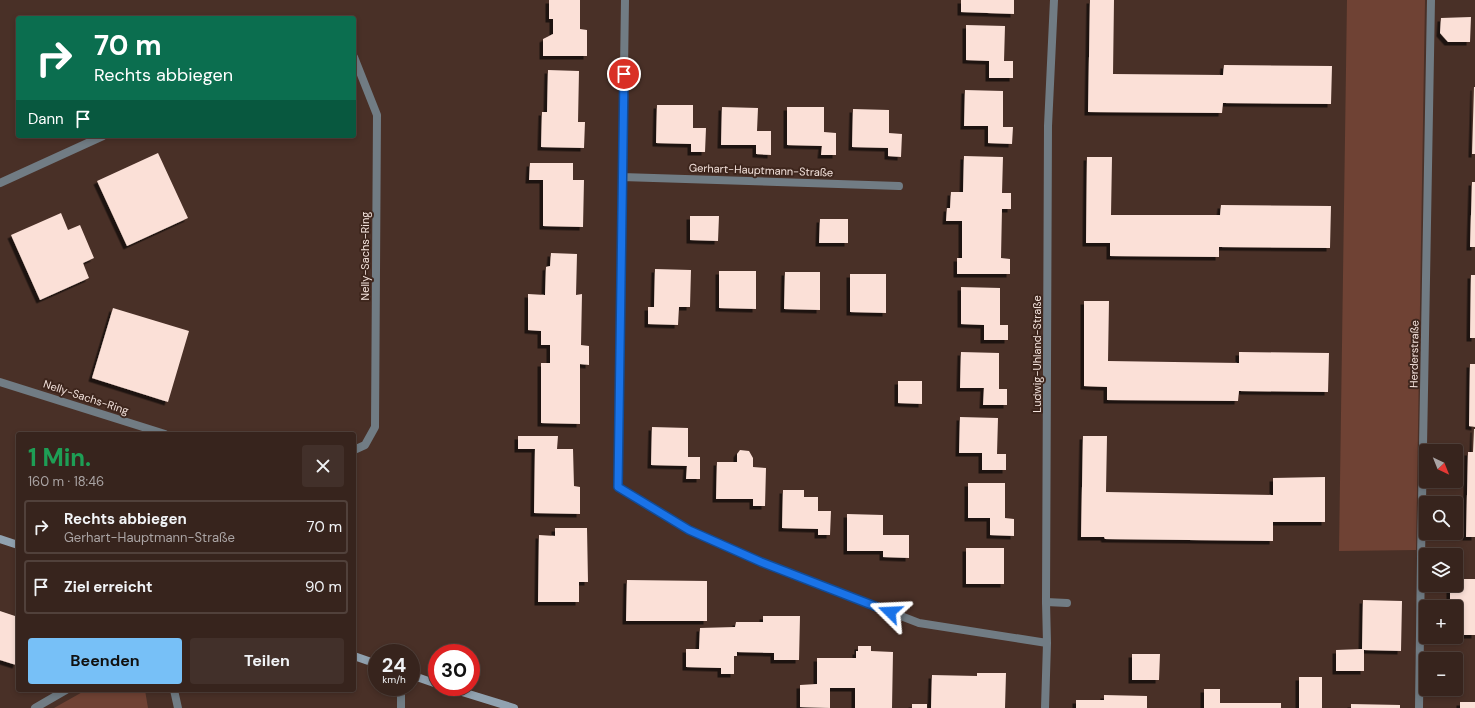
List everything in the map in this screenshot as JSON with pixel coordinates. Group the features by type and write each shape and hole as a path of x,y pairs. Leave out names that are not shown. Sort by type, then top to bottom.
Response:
{"street":[{"path":"625,0 618,487 689,530 761,562 919,623 1047,643"},
{"name":"Ludwig-Uhland-Straße","path":"1045,708 1047,643 1048,134 1054,0"},
{"name":"Herderstraße","path":"1419,708 1420,558 1431,0"},
{"name":"Nelly-Sachs-Ring","path":"356,62 377,115 377,123 374,426 365,445 356,449"},
{"path":"0,183 99,138"},
{"name":"Gerhart-Hauptmann-Straße","path":"622,177 899,186"},
{"name":"Nelly-Sachs-Ring","path":"0,382 159,432"},
{"path":"0,539 16,544"},
{"path":"1046,602 1067,603"},
{"path":"356,657 368,661"},
{"path":"35,708 63,692"},
{"path":"174,692 178,708"},
{"path":"401,696 401,708"},
{"path":"475,696 514,708"}],"shaded area":[{"path":"1347,0 1425,0 1416,550 1339,551"},
{"path":"82,692 145,692 148,708 54,708"}],"building":[{"path":"549,0 580,0 580,29 587,30 587,56 543,56 543,39 553,34 553,19 549,19"},
{"path":"961,0 1014,0 1014,14 961,12"},
{"path":"1090,0 1114,0 1113,74 1223,75 1224,65 1332,66 1331,104 1223,103 1222,113 1088,112"},
{"path":"1471,17 1470,42 1448,42 1440,33 1441,18"},
{"path":"966,25 1005,26 1004,61 1013,61 1013,78 989,78 989,61 966,60"},
{"path":"548,70 579,71 578,122 585,122 584,148 541,147 542,112 547,112"},
{"path":"1474,87 1475,154 1472,154"},
{"path":"965,90 1003,91 1003,127 1013,127 1012,144 988,143 988,126 964,126"},
{"path":"657,105 693,105 693,128 706,128 705,152 691,152 691,144 656,143"},
{"path":"722,107 758,108 757,131 771,131 771,155 756,154 756,145 721,145"},
{"path":"787,107 824,107 824,132 836,133 836,155 821,155 822,146 787,145"},
{"path":"853,109 889,110 889,133 902,134 901,157 888,156 888,148 852,147"},
{"path":"158,153 188,218 127,246 97,181"},
{"path":"964,156 1003,157 1002,193 1011,193 1011,209 1002,209 1001,258 1010,259 1010,274 957,274 957,258 962,258 962,221 946,221 947,208 950,208 951,192 963,192"},
{"path":"1087,157 1112,157 1111,215 1220,215 1221,205 1331,206 1330,248 1219,247 1219,257 1110,256 1110,243 1086,243"},
{"path":"530,163 573,163 573,180 584,180 583,227 543,226 543,180 529,180"},
{"path":"1472,182 1475,182 1475,247 1470,247"},
{"path":"61,213 68,230 80,225 94,258 83,263 89,278 40,300 11,235"},
{"path":"690,216 719,216 718,241 690,240"},
{"path":"820,219 848,219 848,243 819,243"},
{"path":"551,253 577,254 576,295 582,294 581,345 589,346 589,365 580,364 580,424 541,423 541,363 550,363 550,345 541,345 541,331 528,330 528,294 545,295 546,267 550,266"},
{"path":"655,269 691,270 690,307 679,307 678,325 648,324 648,307 654,307"},
{"path":"719,271 756,271 756,309 719,308"},
{"path":"785,272 820,272 820,310 784,309"},
{"path":"850,274 886,274 886,313 850,312"},
{"path":"1471,275 1475,275 1475,338 1470,338"},
{"path":"961,287 1000,288 1000,325 1008,325 1008,340 984,340 984,325 961,324"},
{"path":"1084,301 1109,301 1108,361 1239,363 1239,352 1329,353 1328,392 1239,391 1238,401 1107,400 1107,387 1084,386"},
{"path":"113,308 189,331 168,402 92,378"},
{"path":"961,352 999,353 999,389 1007,389 1007,405 983,405 984,388 960,388"},
{"path":"1470,364 1475,364 1475,427 1469,426"},
{"path":"898,381 922,381 922,404 898,403"},
{"path":"960,417 998,418 997,454 1006,454 1006,470 982,470 982,453 959,453"},
{"path":"652,427 688,428 688,457 700,457 700,479 686,479 687,466 651,465"},
{"path":"1474,429 1475,537 1466,537 1468,452 1473,452"},
{"path":"518,436 558,436 557,449 573,449 574,486 580,487 580,514 534,513 535,449 518,449"},
{"path":"1083,436 1107,436 1106,492 1273,495 1273,478 1325,477 1325,522 1273,522 1273,541 1105,539 1104,537 1081,537"},
{"path":"740,450 749,451 753,458 753,467 766,468 765,506 753,506 753,499 716,499 717,462 737,462 737,454"},
{"path":"968,483 1005,483 1005,518 1014,519 1014,536 990,535 990,518 968,518"},
{"path":"783,490 804,490 804,497 818,497 818,511 831,511 830,535 818,535 818,529 782,528"},
{"path":"847,514 883,515 883,535 909,535 909,558 883,557 883,551 847,551"},
{"path":"555,528 587,528 588,582 579,582 579,602 538,602 539,535 555,536"},
{"path":"966,548 1004,548 1004,584 966,584"},
{"path":"1463,579 1475,579 1475,635 1463,635 1463,600 1432,600 1450,599 1450,592 1463,592"},
{"path":"627,580 707,581 707,621 626,621"},
{"path":"1363,600 1402,601 1401,651 1364,650 1364,671 1336,671 1336,650 1362,649"},
{"path":"0,611 16,616 16,665 0,660"},
{"path":"763,616 800,616 799,660 774,660 774,653 737,652 737,656 734,656 734,674 721,674 721,668 686,667 686,649 699,649 700,628 735,627 736,622 763,622"},
{"path":"858,646 871,646 871,651 893,652 892,708 855,708 855,688 830,688 830,708 800,707 800,685 817,684 817,658 856,658"},
{"path":"1132,654 1160,654 1159,680 1132,680"},
{"path":"977,673 1006,673 1005,708 931,708 932,675 977,676"},
{"path":"1299,677 1322,677 1322,708 1299,708"},
{"path":"1204,689 1220,689 1220,703 1281,703 1281,708 1204,708"},
{"path":"1104,695 1147,696 1147,708 1076,708 1076,700 1104,700"},
{"path":"1460,702 1475,702 1475,708 1460,708"},
{"path":"912,704 927,704 927,708 912,708"},
{"path":"1351,704 1400,705 1400,708 1351,708"}],"route":[{"path":"624,74 618,487 689,530 761,562 890,612"}]}
